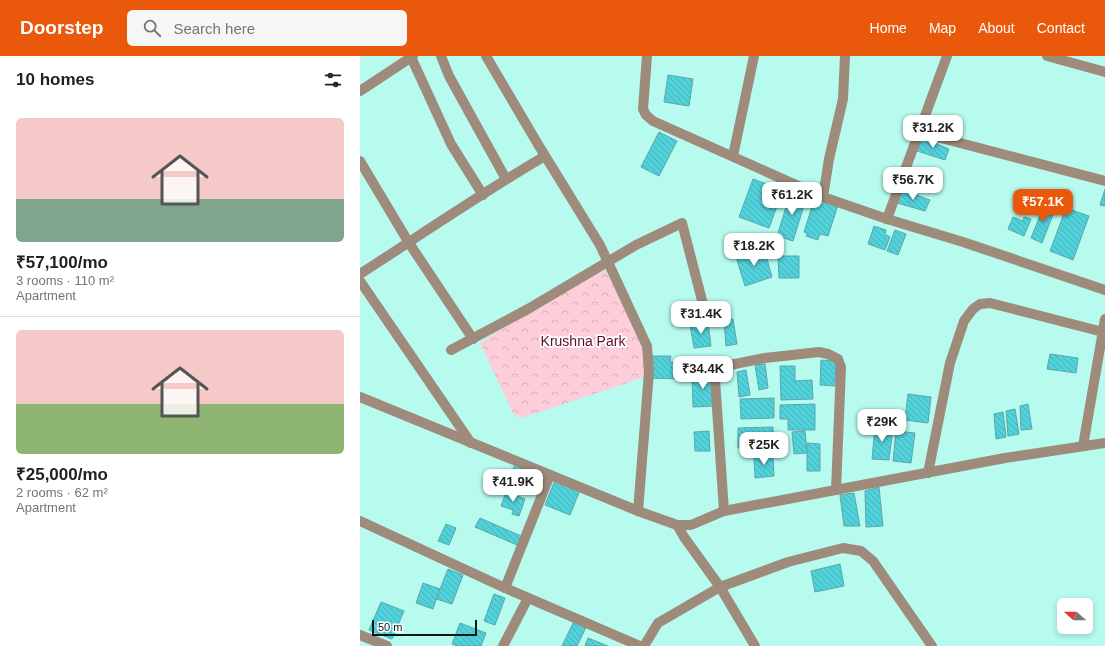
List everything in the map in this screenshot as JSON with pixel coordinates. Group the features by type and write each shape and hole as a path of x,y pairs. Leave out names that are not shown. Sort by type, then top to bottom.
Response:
{"street":[{"path":"441,56 449,76 506,179"},
{"path":"486,56 600,245 647,346 649,372 638,511"},
{"path":"647,56 643,109 646,115 653,121 823,197 1105,290"},
{"path":"733,156 754,56"},
{"path":"823,197 829,159 843,99 845,56"},
{"path":"887,219 946,56"},
{"path":"1047,56 1105,72"},
{"path":"360,91 412,57 451,144 483,195"},
{"path":"918,132 1105,181"},
{"path":"360,274 506,179 545,156"},
{"path":"360,162 409,242 473,339"},
{"path":"451,350 528,309 636,245 682,223 705,312"},
{"path":"360,281 471,443"},
{"path":"928,473 950,363 964,321 973,309 980,304 990,303 1103,332"},
{"path":"1083,446 1105,319"},
{"path":"724,512 714,379 716,371 720,366 765,358 819,352 828,354 838,359 841,367 836,490"},
{"path":"360,397 638,511 677,525 691,525 724,512 836,490 1005,458 1105,443"},
{"path":"505,588 550,475"},
{"path":"360,520 505,588 640,646"},
{"path":"677,525 720,587 755,646"},
{"path":"644,646 658,623 720,587 788,562 843,548 861,551 873,561 932,646"},
{"path":"503,646 528,598"},
{"path":"360,635 387,646"}],"green space":[{"name":"Krushna Park","path":"602,265 647,346 648,376 522,418 514,415 480,343"}],"building":[{"path":"668,75 693,79 689,106 664,102"},
{"path":"659,132 677,141 659,176 641,167"},
{"path":"922,138 949,149 945,160 917,151"},
{"path":"908,171 935,182 930,193 902,184"},
{"path":"753,179 783,190 769,228 739,217"},
{"path":"1105,189 1105,206 1100,205"},
{"path":"902,190 930,200 925,211 897,203"},
{"path":"791,191 807,196 793,241 777,236"},
{"path":"815,197 838,205 828,236 820,234 818,240 806,236 807,233 804,232"},
{"path":"1045,203 1056,207 1042,243 1031,238"},
{"path":"1066,208 1089,216 1073,260 1050,251"},
{"path":"1013,217 1023,221 1024,217 1031,219 1024,236 1008,229"},
{"path":"874,226 886,230 885,234 890,237 885,250 868,244"},
{"path":"895,230 906,234 898,255 887,251"},
{"path":"764,248 772,277 745,286 736,257"},
{"path":"778,256 799,256 799,278 779,278"},
{"path":"733,319 737,344 726,346 724,321"},
{"path":"708,322 711,346 694,348 690,325"},
{"path":"1050,354 1078,358 1076,373 1047,369"},
{"path":"650,356 671,356 670,362 681,362 680,379 650,378"},
{"path":"821,360 836,361 835,386 820,385"},
{"path":"765,364 768,388 759,390 755,365"},
{"path":"780,366 795,366 795,381 812,380 813,399 781,400"},
{"path":"746,370 750,395 739,397 737,372"},
{"path":"713,372 714,406 693,407 692,373"},
{"path":"908,394 931,397 928,423 905,420"},
{"path":"774,398 774,418 741,419 740,399"},
{"path":"815,404 815,430 788,430 788,419 780,419 780,405"},
{"path":"1028,404 1032,429 1021,430 1020,406"},
{"path":"1015,409 1019,434 1008,436 1006,411"},
{"path":"1003,412 1006,437 996,439 994,414"},
{"path":"875,426 893,428 889,460 872,459"},
{"path":"773,427 774,447 738,448 738,428"},
{"path":"709,431 710,451 695,451 694,432"},
{"path":"805,431 807,453 794,454 792,432"},
{"path":"896,431 915,433 911,463 893,461"},
{"path":"807,443 820,444 820,471 807,471"},
{"path":"773,455 774,476 755,478 754,456"},
{"path":"515,464 542,474 534,495 507,485"},
{"path":"555,480 580,490 570,515 545,505"},
{"path":"879,487 883,526 866,527 865,491"},
{"path":"506,492 525,499 519,516 512,514 513,510 501,506"},
{"path":"854,493 860,526 844,526 840,495"},
{"path":"480,518 521,536 517,545 475,527"},
{"path":"446,524 456,528 449,545 438,541"},
{"path":"840,564 844,586 815,592 811,571"},
{"path":"448,569 463,575 452,604 436,599"},
{"path":"423,583 440,589 433,609 416,603"},
{"path":"494,594 505,598 495,625 484,621"},
{"path":"381,602 404,611 392,639 369,630"},
{"path":"575,619 587,625 577,646 562,646"},
{"path":"460,623 486,633 481,646 457,646 452,644"},
{"path":"588,638 608,646 585,646"}]}
